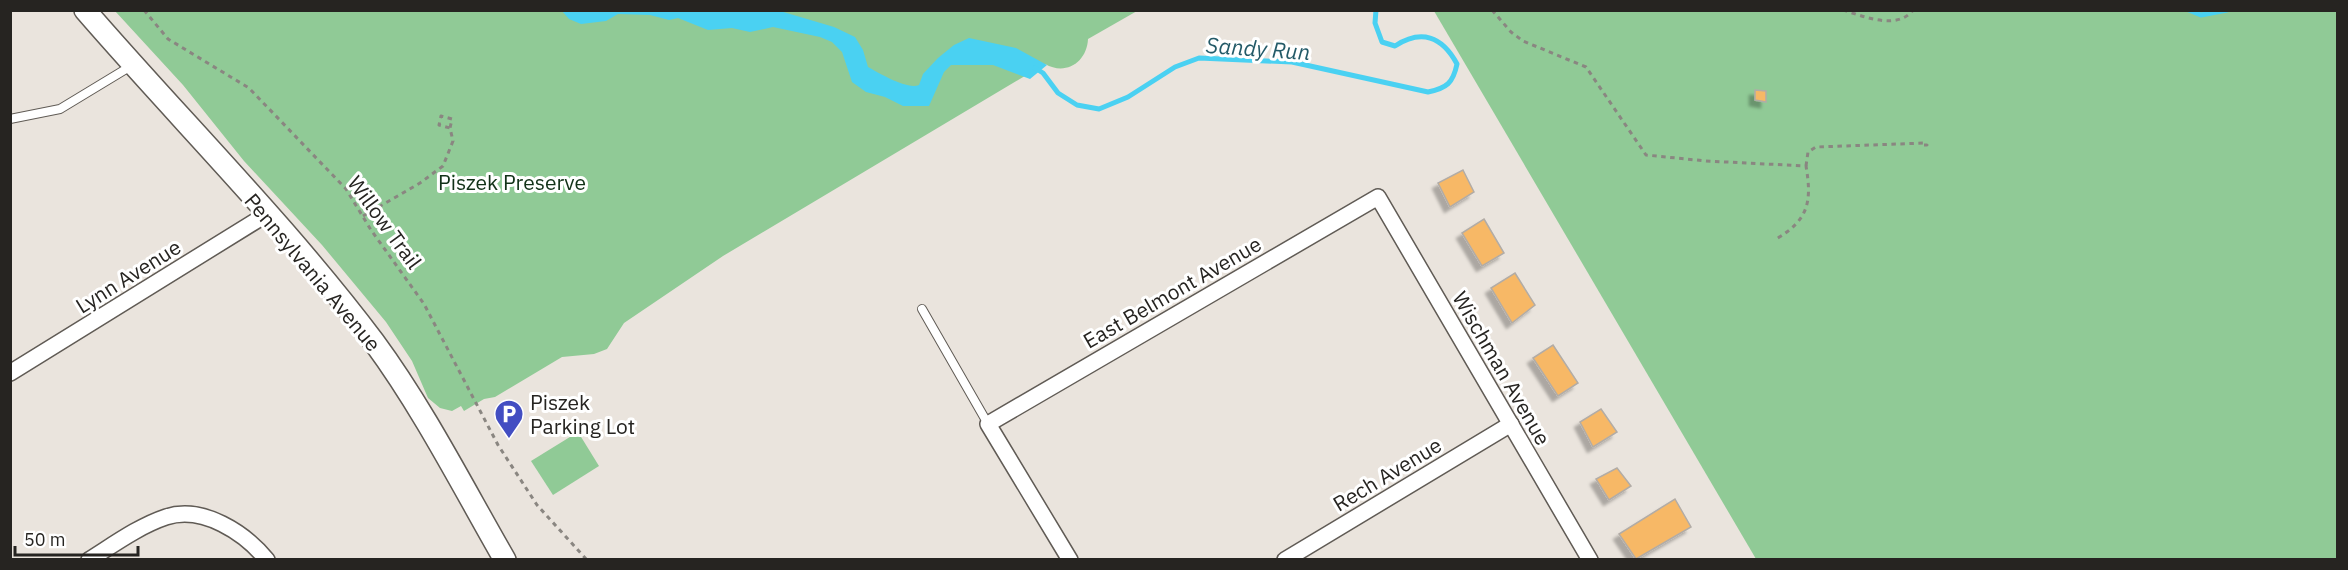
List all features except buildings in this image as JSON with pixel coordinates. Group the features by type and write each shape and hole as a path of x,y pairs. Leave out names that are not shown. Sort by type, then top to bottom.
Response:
{"main road":[{"name":"Pennsylvania Avenue","path":"85,10 267,214 375,344 404,387 505,560"}],"street":[{"name":"Wischman Avenue","path":"1378,196 1590,560"},
{"name":"East Belmont Avenue","path":"988,424 1378,196"},
{"name":"Lynn Avenue","path":"10,373 267,214"},
{"path":"988,424 1070,560"},
{"name":"Rech Avenue","path":"1285,560 1511,424"},
{"path":"89,560 147,526 178,515 206,519 238,532 253,542 267,560"}],"lane":[{"path":"10,119 60,109 133,65"},
{"path":"922,309 988,424"}],"path":[{"name":"Willow Trail","path":"144,10 168,39 236,79 256,95 346,189 424,304 498,445 537,505 587,560"},
{"path":"1492,10 1511,32 1523,41 1586,67 1646,155 1706,161 1806,166"},
{"path":"1843,10 1884,21 1904,18 1913,10"},
{"path":"363,216 420,183 443,165 453,141 450,128 452,119 441,116 439,125 450,128"},
{"path":"1776,239 1787,232 1807,209 1810,190 1806,166 1808,152 1816,147 1924,145"}],"green space":[{"name":"Piszek Preserve","path":"115,11 1137,11 1088,39 1084,54 1074,65 1060,68 1045,64 723,256 624,323 607,349 594,354 562,357 495,397 484,399 464,411 461,406 452,411 440,408 428,398 412,361 386,322 322,245 244,161 183,85"},
{"path":"1434,11 2337,11 2337,559 1756,559"},
{"path":"578,432 599,466 553,495 531,461"}],"water":[{"path":"562,11 780,11 834,27 855,37 863,50 868,67 893,80 914,86 919,85 923,74 938,58 954,45 969,38 1016,48 1047,65 1030,79 993,65 951,65 944,72 929,106 903,106 885,97 866,92 852,82 842,52 832,42 820,37 773,27 750,32 732,28 708,30 678,18 669,20 650,15 618,14 606,21 581,24 569,19"}],"waterway":[{"name":"Sandy Run","path":"1035,68 1043,73 1058,93 1077,105 1099,109 1128,97 1175,67 1199,58 1292,62 1428,92 1448,84 1457,64 1445,47 1430,38 1422,37 1395,46 1382,42 1375,23 1376,10"},
{"name":"Sandy Run","path":"2189,10 2201,15 2227,10"}],"place":[{"name":"Piszek Parking Lot","path":"509,440"}]}
